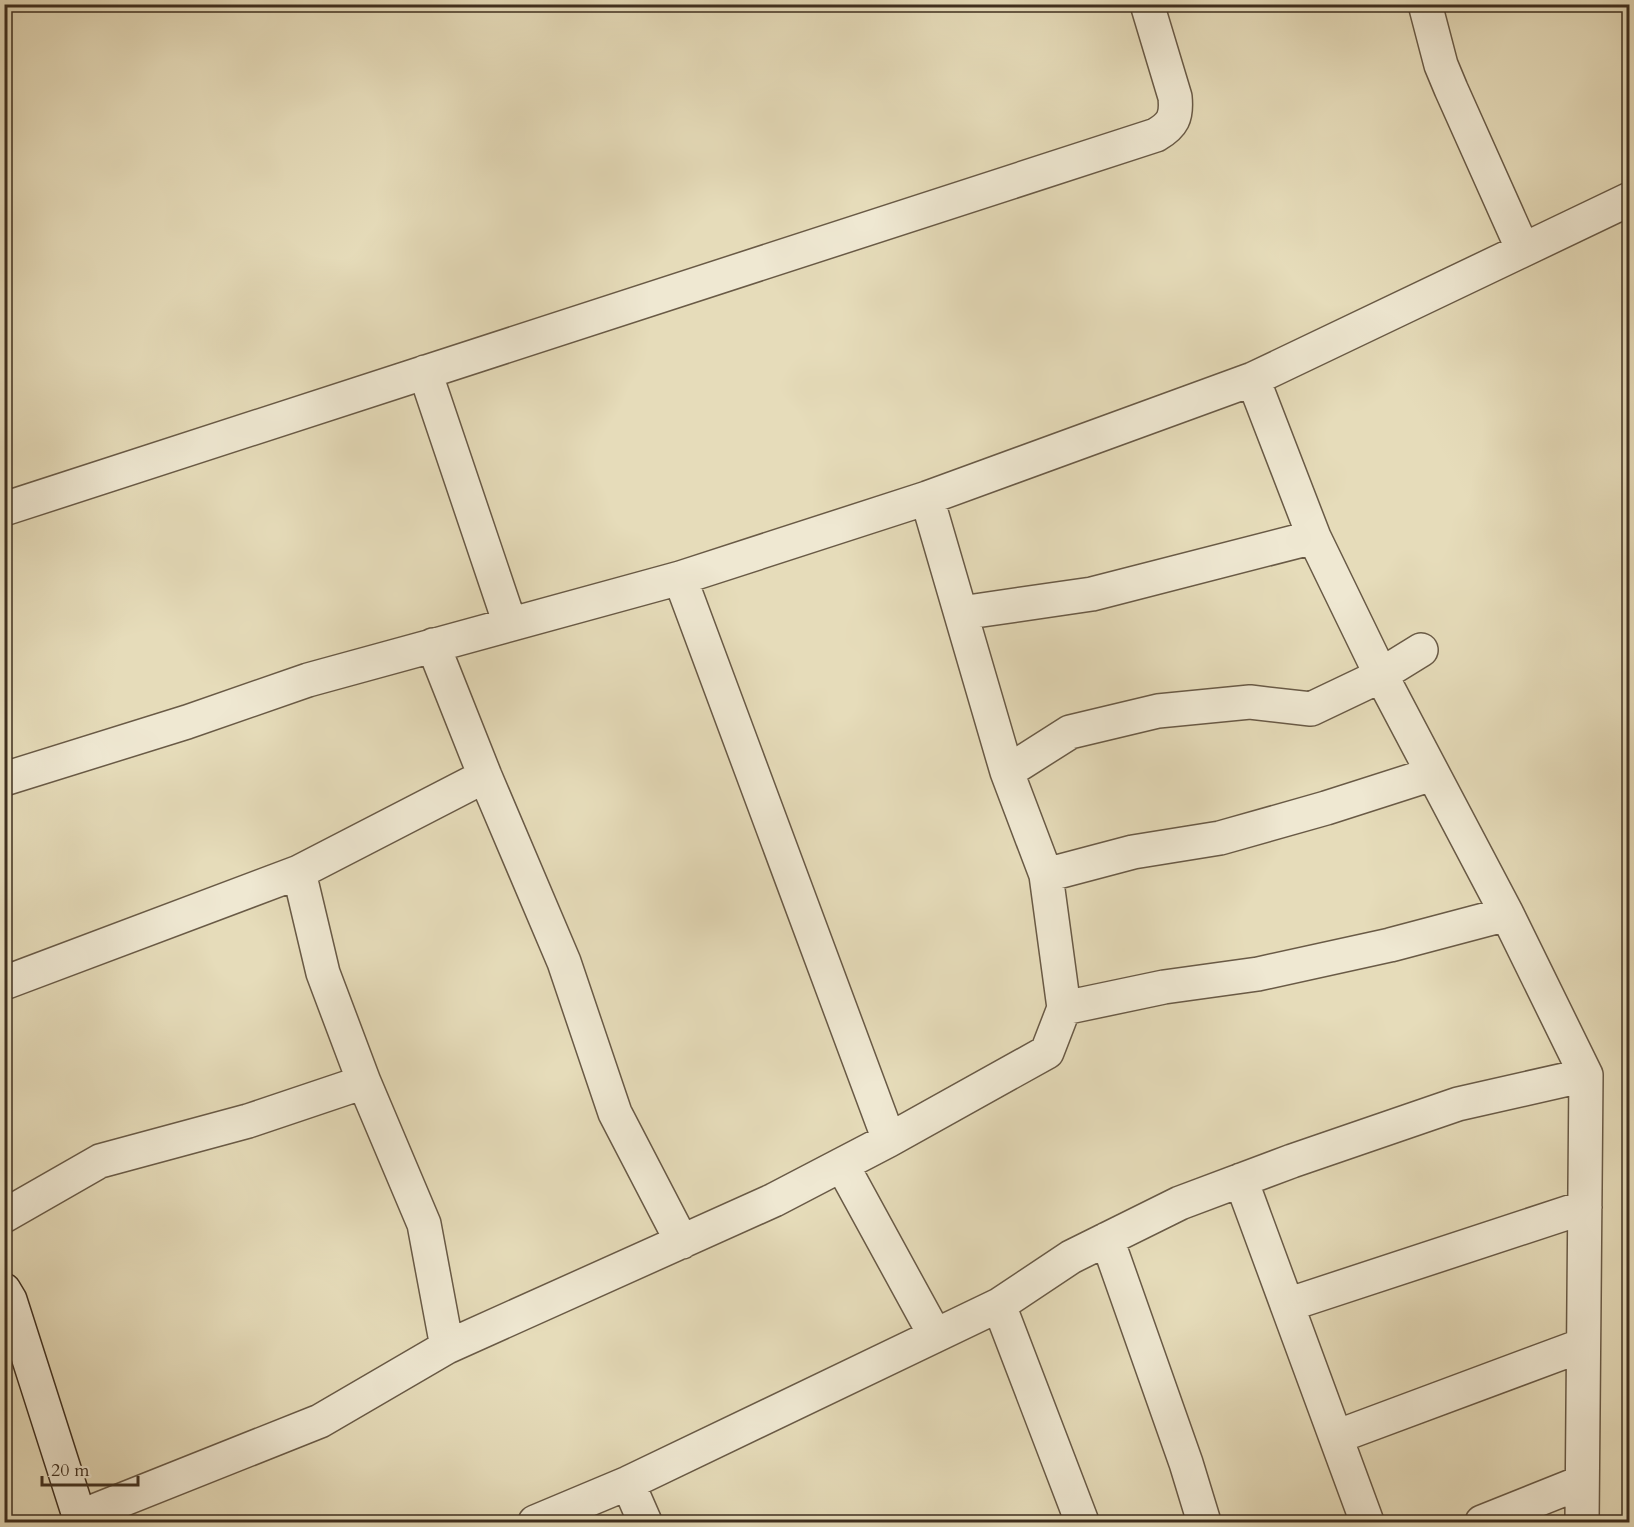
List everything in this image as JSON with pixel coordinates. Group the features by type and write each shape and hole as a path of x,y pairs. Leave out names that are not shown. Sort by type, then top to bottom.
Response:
{"street":[{"path":"4,509 1156,135 1174,121 1177,111 1175,97 1147,4"},
{"path":"1425,4 1441,65 1523,250"},
{"path":"4,779 187,722 308,680 680,578 927,498 1252,379 1629,199"},
{"path":"425,372 510,624"},
{"path":"1252,379 1314,537 1381,675 1507,914 1586,1075 1582,1522"},
{"path":"6,1298 80,1520 320,1421 447,1347 774,1200 889,1140 1047,1052 1064,1008 1046,875 1006,772 927,498"},
{"path":"961,613 1092,594 1314,537"},
{"path":"680,578 889,1140"},
{"path":"433,645 485,776 564,962 615,1113 682,1242"},
{"path":"1006,772 1070,732 1158,711 1250,702 1311,709 1381,675 1420,650"},
{"path":"1046,875 1132,852 1220,838 1326,808 1432,774"},
{"path":"4,983 299,872 485,776"},
{"path":"299,872 323,973 364,1082 424,1224 447,1347"},
{"path":"1064,1008 1164,987 1269,972 1390,945 1507,914"},
{"path":"535,1522 628,1483 999,1305 1071,1257 1180,1203 1292,1161 1458,1104 1586,1075"},
{"path":"4,1216 100,1161 248,1122 364,1082"},
{"path":"842,1165 935,1335"},
{"path":"1241,1180 1367,1522"},
{"path":"1287,1305 1585,1207"},
{"path":"1107,1239 1186,1463 1204,1522"},
{"path":"999,1305 1082,1522"},
{"path":"1336,1437 1583,1345"},
{"path":"1482,1522 1582,1482"},
{"path":"628,1483 645,1522"}]}
